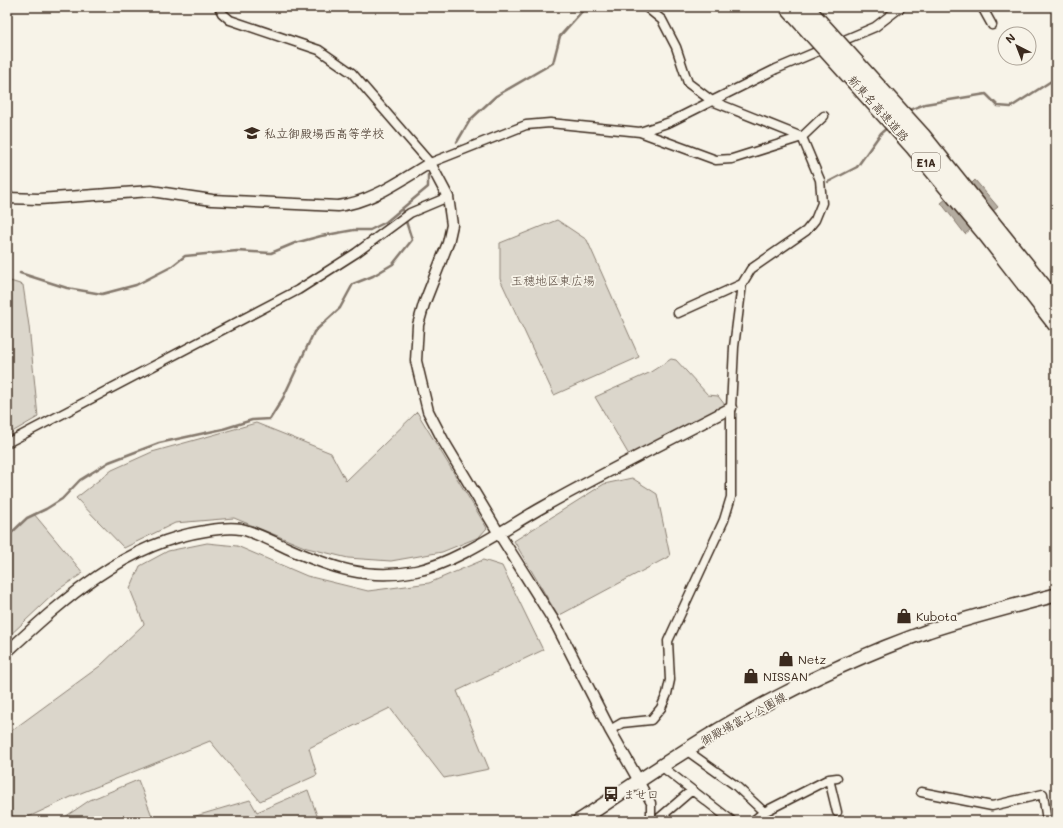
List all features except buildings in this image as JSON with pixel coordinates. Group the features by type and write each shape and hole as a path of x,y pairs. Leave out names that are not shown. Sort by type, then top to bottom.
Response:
{"highway":[{"name":"新東名高速道路","path":"787,7 913,147 987,236 1056,325"},
{"name":"新東名高速道路","path":"806,7 922,135 1056,302"}],"main road":[{"name":"御殿場富士公園線","path":"579,821 686,750 777,698 865,656 928,631 1056,595"}],"street":[{"path":"219,7 222,13 230,20 319,50 352,73 430,163 448,197 452,226 448,243 420,318 416,362 428,411 443,440 498,532 557,626 610,730 651,803 650,821"},
{"path":"610,730 622,723 651,720 661,708 667,694 670,680 668,640 724,520 731,497 731,408 734,347 742,284 751,269 806,231 815,220 822,203 820,180 802,137 712,101 688,83 676,47 662,20 646,7"},
{"path":"640,132 670,122 776,69 875,27 901,7"},
{"path":"982,7 992,25"},
{"path":"7,198 39,199 151,191 212,200 338,206 366,200 430,163 526,125 550,123 640,132 716,160 732,159 802,137 824,116"},
{"path":"7,443 298,290 356,252 410,213 448,197"},
{"path":"678,314 742,284"},
{"path":"7,652 69,596 143,548 181,534 215,529 240,529 345,571 384,574 417,571 448,560 589,482 731,408"},
{"path":"686,750 735,785 764,812"},
{"path":"661,766 732,821"},
{"path":"753,821 764,812 833,779 837,812"},
{"path":"656,821 692,790"},
{"path":"921,792 992,806 1043,794 1047,821"}],"green space":[{"name":"玉穂地区東広場","path":"557,220 587,240 639,357 554,395 500,279 500,243"},
{"path":"7,280 23,285 29,326 38,417 7,435"},
{"path":"671,359 676,360 708,395 718,396 725,405 629,455 595,397 649,373"},
{"path":"417,412 487,528 479,537 442,552 391,561 348,558 307,548 234,518 175,523 124,548 76,498 112,470 152,452 256,423 331,453 346,481"},
{"path":"632,478 657,494 670,556 558,616 514,541 604,484"},
{"path":"34,514 83,573 59,589 7,638 7,537 27,518"},
{"path":"207,543 237,546 307,576 368,591 429,583 483,560 502,566 543,650 457,691 489,769 444,778 390,708 309,748 317,775 260,801 210,741 71,797 20,821 7,821 7,734 100,666 144,624 130,589 140,566 168,551"},
{"path":"138,780 154,821 59,821 90,800"},
{"path":"308,790 319,821 179,821 250,800 257,812"}],"shaded area":[{"path":"975,180 998,207 965,234 941,203 966,183 969,186"}],"waterway":[{"path":"457,142 470,120 496,96 553,63 560,36 586,7"},
{"path":"907,111 925,104 986,94 998,106 1011,107 1056,78"},
{"path":"828,182 857,167 881,133 888,127"},
{"path":"20,273 67,288 102,294 136,285 171,267 185,256 237,251 271,253 295,243 321,236 354,230 370,230 386,222 428,187 428,175"},
{"path":"7,537 27,518 62,499 80,480 109,462 159,443 223,429 252,420 270,419 283,398 314,332 340,308 353,284 373,276 393,264 412,240 402,209"}],"place":[{"name":"私立御殿場西高等学校","path":"252,133"},
{"name":"Kubota","path":"904,616"},
{"name":"Netz","path":"786,659"},
{"name":"NISSAN","path":"751,676"},
{"name":"ませ口","path":"611,794"}]}
